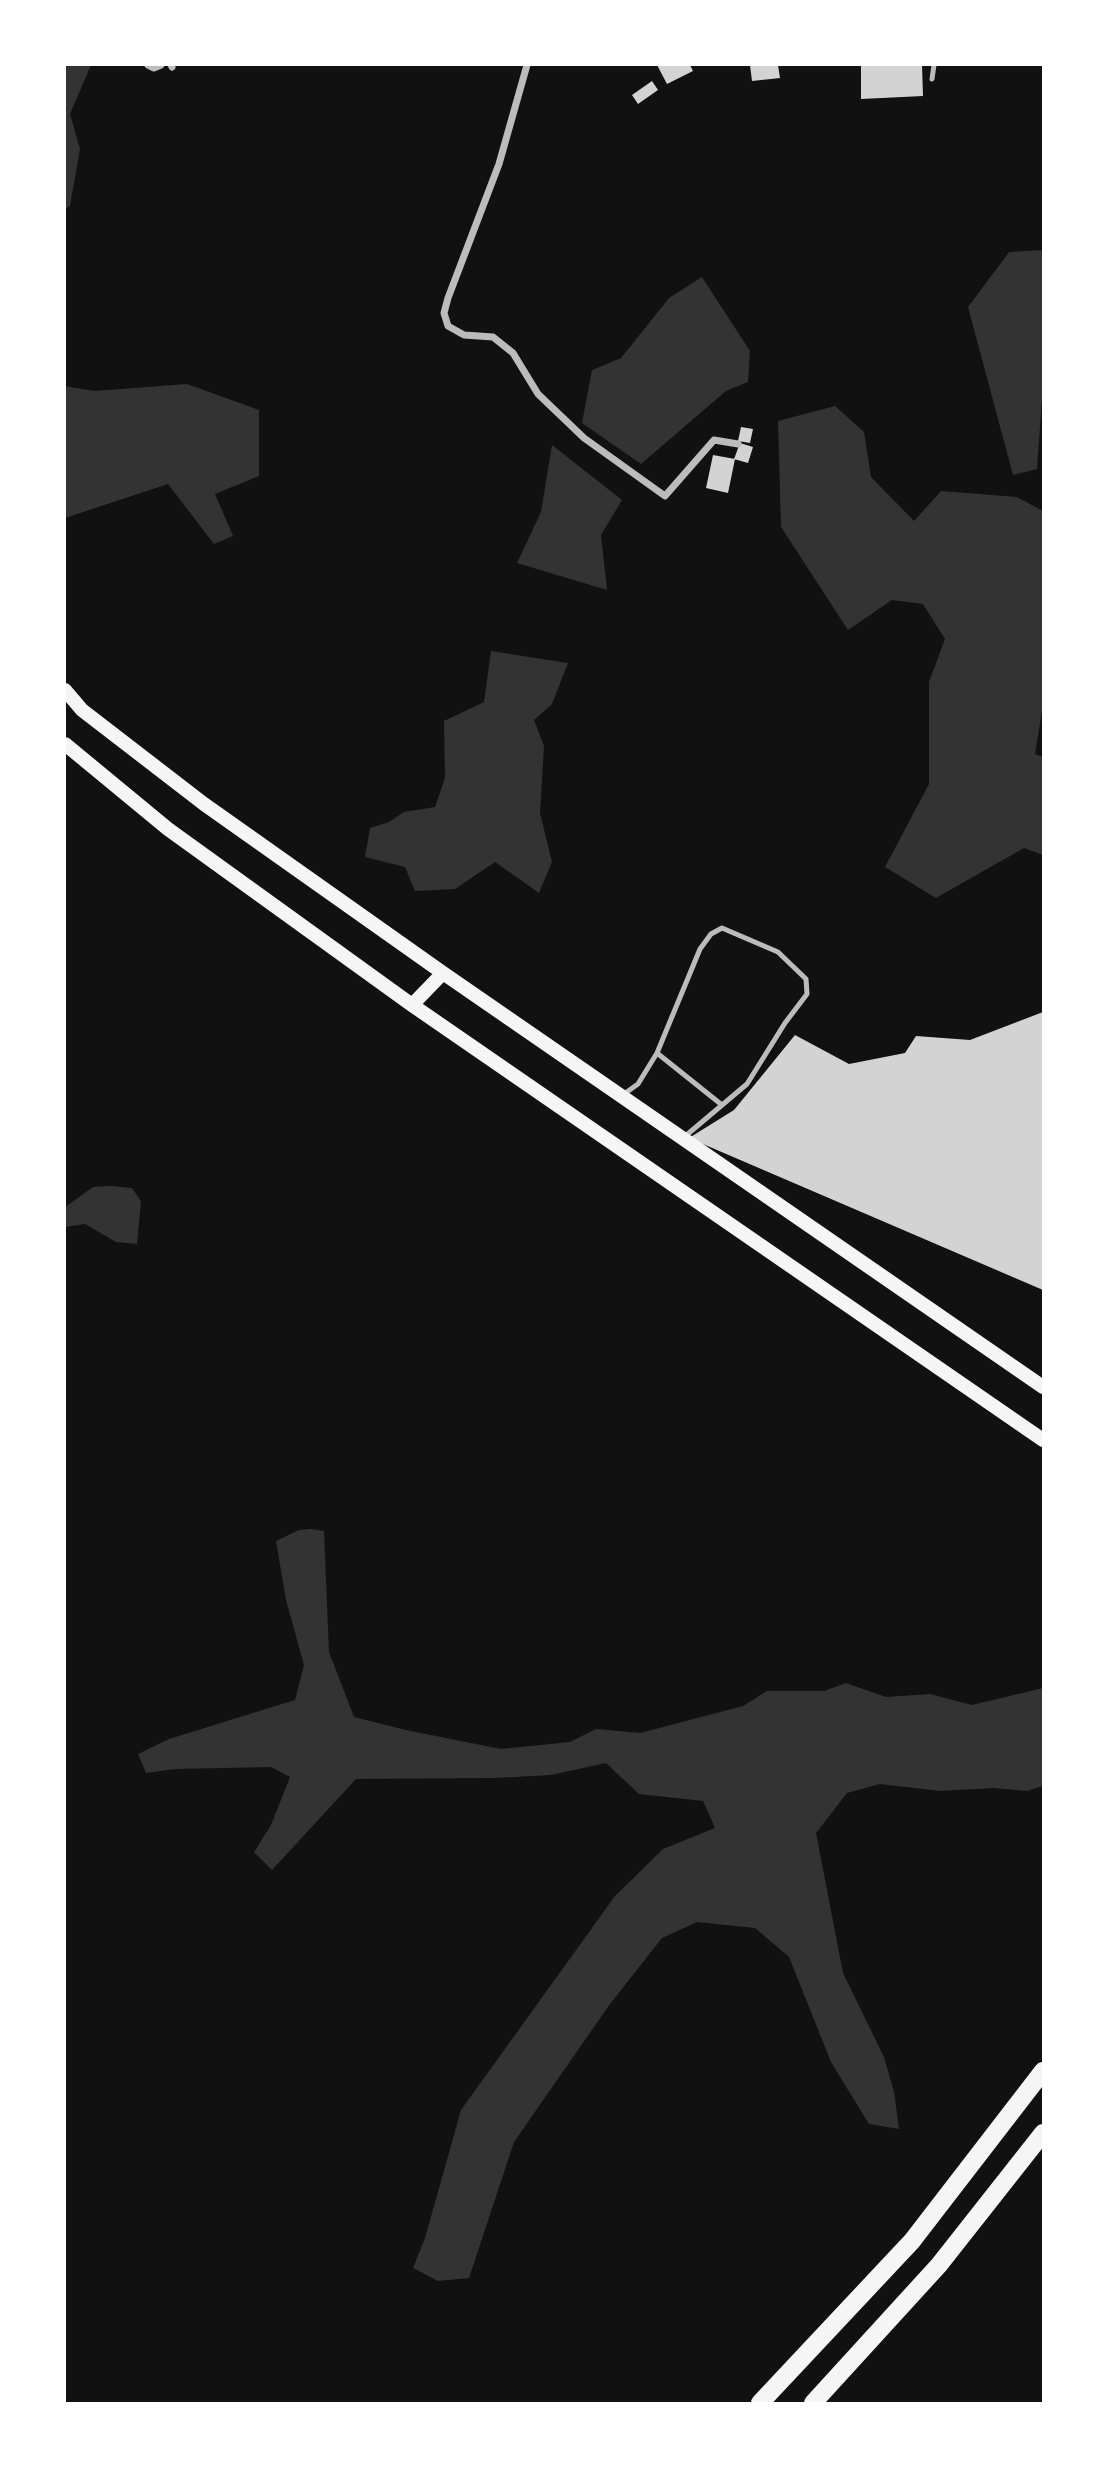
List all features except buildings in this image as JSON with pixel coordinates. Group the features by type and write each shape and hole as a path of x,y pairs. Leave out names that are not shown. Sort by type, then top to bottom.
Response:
{"main road":[{"path":"65,690 82,710 204,804 443,973 1043,1387"},
{"path":"65,744 168,829 412,1005 1043,1440"},
{"path":"412,1005 443,973"},
{"path":"761,2403 912,2241 1043,2071"},
{"path":"813,2403 939,2265 1043,2133"}],"street":[{"path":"148,65 154,68 161,65"},
{"path":"527,65 499,164 448,298 444,313 448,326 464,335 493,337 513,353 538,394 584,438 665,496 714,440 738,444"}],"lane":[{"path":"932,79 934,65"},
{"path":"621,1096 638,1084 657,1053 700,948 711,934 722,929 778,952 806,979 807,994 785,1023 747,1084 683,1138"},
{"path":"657,1053 722,1105"}],"shaded area":[{"path":"65,65 91,65 70,114 80,149 70,206 65,209"},
{"path":"1043,250 1043,385 1037,469 1013,475 968,307 1009,252"},
{"path":"702,277 750,351 748,382 726,391 641,464 582,423 592,370 621,358 669,298"},
{"path":"187,384 259,410 259,476 215,494 233,536 214,544 168,484 65,518 65,386 94,391"},
{"path":"835,406 864,432 871,477 914,521 941,491 1017,497 1043,511 1043,705 1035,754 1043,757 1043,855 1024,848 936,898 885,867 929,784 929,682 945,639 923,604 892,600 848,630 781,527 778,421"},
{"path":"552,445 622,500 601,535 607,590 517,563 541,512"},
{"path":"491,651 568,663 552,704 534,720 544,746 540,813 552,862 539,893 495,862 455,889 415,891 405,867 365,857 370,828 389,822 404,812 435,807 445,778 444,721 484,702"},
{"path":"93,1187 132,1188 141,1201 137,1244 116,1242 85,1224 65,1227 65,1207"},
{"path":"299,1530 324,1531 329,1652 354,1717 406,1730 501,1749 570,1742 596,1729 640,1733 743,1706 767,1691 824,1691 846,1683 886,1697 930,1694 972,1705 1043,1688 1043,1786 1027,1791 994,1788 940,1791 880,1784 847,1793 816,1833 843,1973 884,2057 894,2092 899,2129 869,2124 831,2062 789,1957 755,1928 697,1922 662,1938 610,2004 514,2142 469,2278 438,2281 413,2268 425,2238 461,2110 615,1896 663,1849 715,1828 703,1801 639,1794 606,1763 551,1775 356,1779 272,1870 254,1852 271,1825 290,1777 271,1767 175,1769 146,1773 138,1754 169,1739 295,1700 304,1665 286,1600 276,1541"}]}
